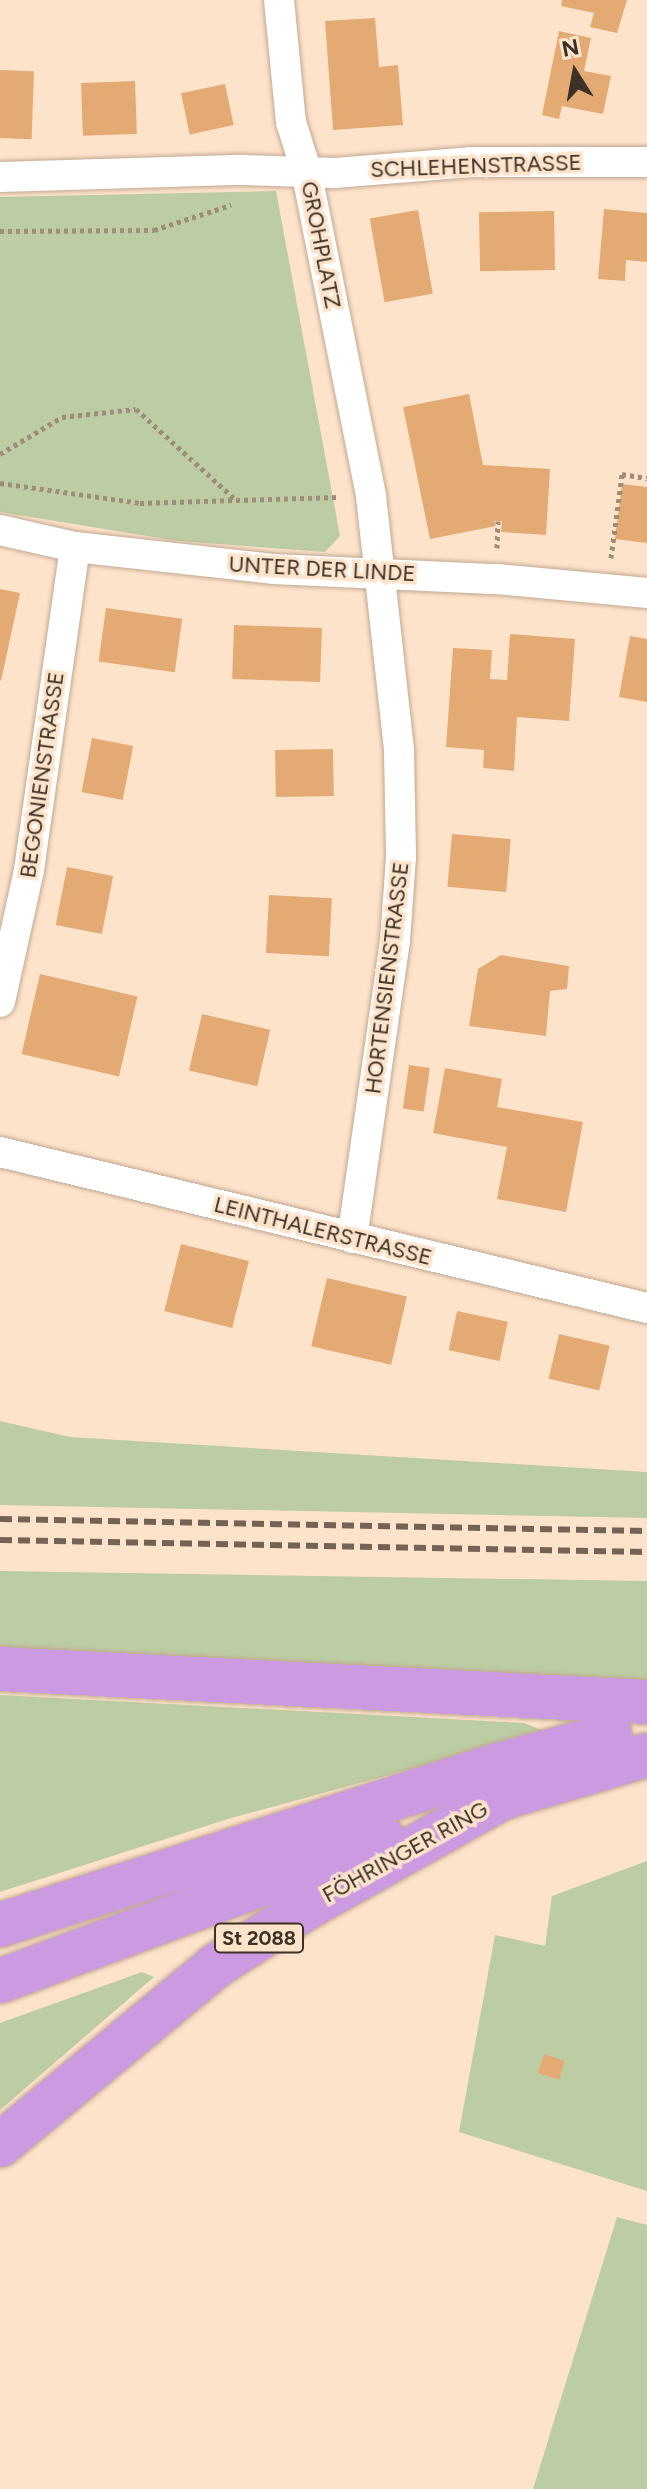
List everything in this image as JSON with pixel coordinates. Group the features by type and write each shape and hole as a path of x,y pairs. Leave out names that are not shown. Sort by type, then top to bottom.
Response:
{"highway":[{"path":"0,1669 647,1702"},
{"path":"0,1925 495,1766 647,1727"},
{"name":"FÖHRINGER RING","path":"0,2145 217,1965 306,1908 502,1798 647,1755"},
{"path":"0,1981 502,1798"}],"street":[{"path":"279,0 291,122 306,170"},
{"name":"SCHLEHENSTRASSE","path":"306,170 646,156"},
{"name":"GROHPLATZ","path":"0,177 306,170 371,496 383,573"},
{"name":"UNTER DER LINDE","path":"0,530 75,547 273,569 383,573 647,593"},
{"name":"BEGONIENSTRASSE","path":"0,1002 29,870 75,547"},
{"name":"HORTENSIENSTRASSE","path":"352,1238 393,955 401,857 399,751 383,573"},
{"name":"LEINTHALERSTRASSE","path":"0,1152 647,1308"}],"path":[{"path":"0,231 154,230 246,200 243,170"},
{"path":"0,454 62,417 136,409 236,500"},
{"path":"611,559 622,474 647,478"},
{"path":"0,483 140,503 371,496"}],"green space":[{"path":"276,191 340,536 325,552 178,541 0,512 0,197"},
{"path":"0,1421 70,1437 647,1472 647,1518 0,1505"},
{"path":"0,1571 647,1581 647,1684 0,1653"},
{"path":"0,1695 524,1723 546,1732 228,1819 0,1892"},
{"path":"647,1861 647,2191 459,2132 495,1935 545,1946 552,1896"},
{"path":"142,1972 154,1977 0,2110 0,2023"},
{"path":"617,2217 647,2225 647,2489 533,2489"}],"building":[{"path":"562,0 627,0 617,33 590,27 594,13 561,6"},
{"path":"375,18 379,67 398,65 403,125 333,130 325,21"},
{"path":"559,31 591,38 584,71 611,76 603,114 562,106 559,119 542,115"},
{"path":"0,70 34,71 32,139 0,138"},
{"path":"135,81 137,134 83,136 81,83"},
{"path":"225,84 234,125 190,134 181,93"},
{"path":"604,209 647,213 647,262 626,260 625,281 598,279"},
{"path":"418,210 433,294 385,302 370,219"},
{"path":"554,211 555,270 480,271 479,212"},
{"path":"469,394 483,465 550,469 546,535 501,532 502,521 494,521 496,526 430,539 403,407"},
{"path":"622,484 647,487 647,543 615,539"},
{"path":"0,589 20,593 1,681 0,680"},
{"path":"106,608 182,619 175,672 98,661"},
{"path":"234,625 322,628 320,682 232,679"},
{"path":"510,634 575,639 569,721 517,717 514,771 483,768 484,750 446,747 453,648 492,650 490,679 507,680"},
{"path":"630,636 647,639 647,702 619,697"},
{"path":"92,738 133,746 123,800 82,792"},
{"path":"333,749 334,796 276,797 275,750"},
{"path":"452,834 511,839 506,892 447,887"},
{"path":"67,867 113,876 102,934 56,925"},
{"path":"269,895 332,898 329,956 266,953"},
{"path":"501,955 569,966 567,989 550,991 546,1036 469,1026 478,969"},
{"path":"40,974 137,996 119,1076 22,1054"},
{"path":"202,1014 270,1030 257,1086 189,1071"},
{"path":"409,1065 430,1068 424,1111 403,1109"},
{"path":"445,1068 502,1079 497,1107 583,1122 566,1212 497,1199 507,1147 433,1133"},
{"path":"181,1244 249,1261 232,1328 164,1311"},
{"path":"327,1278 407,1296 391,1365 311,1346"},
{"path":"457,1311 508,1322 500,1361 449,1350"},
{"path":"559,1334 610,1346 599,1391 549,1379"},
{"path":"544,2054 565,2061 559,2080 538,2073"}],"railway":[{"path":"0,1519 647,1531"},
{"path":"0,1540 647,1552"}]}
